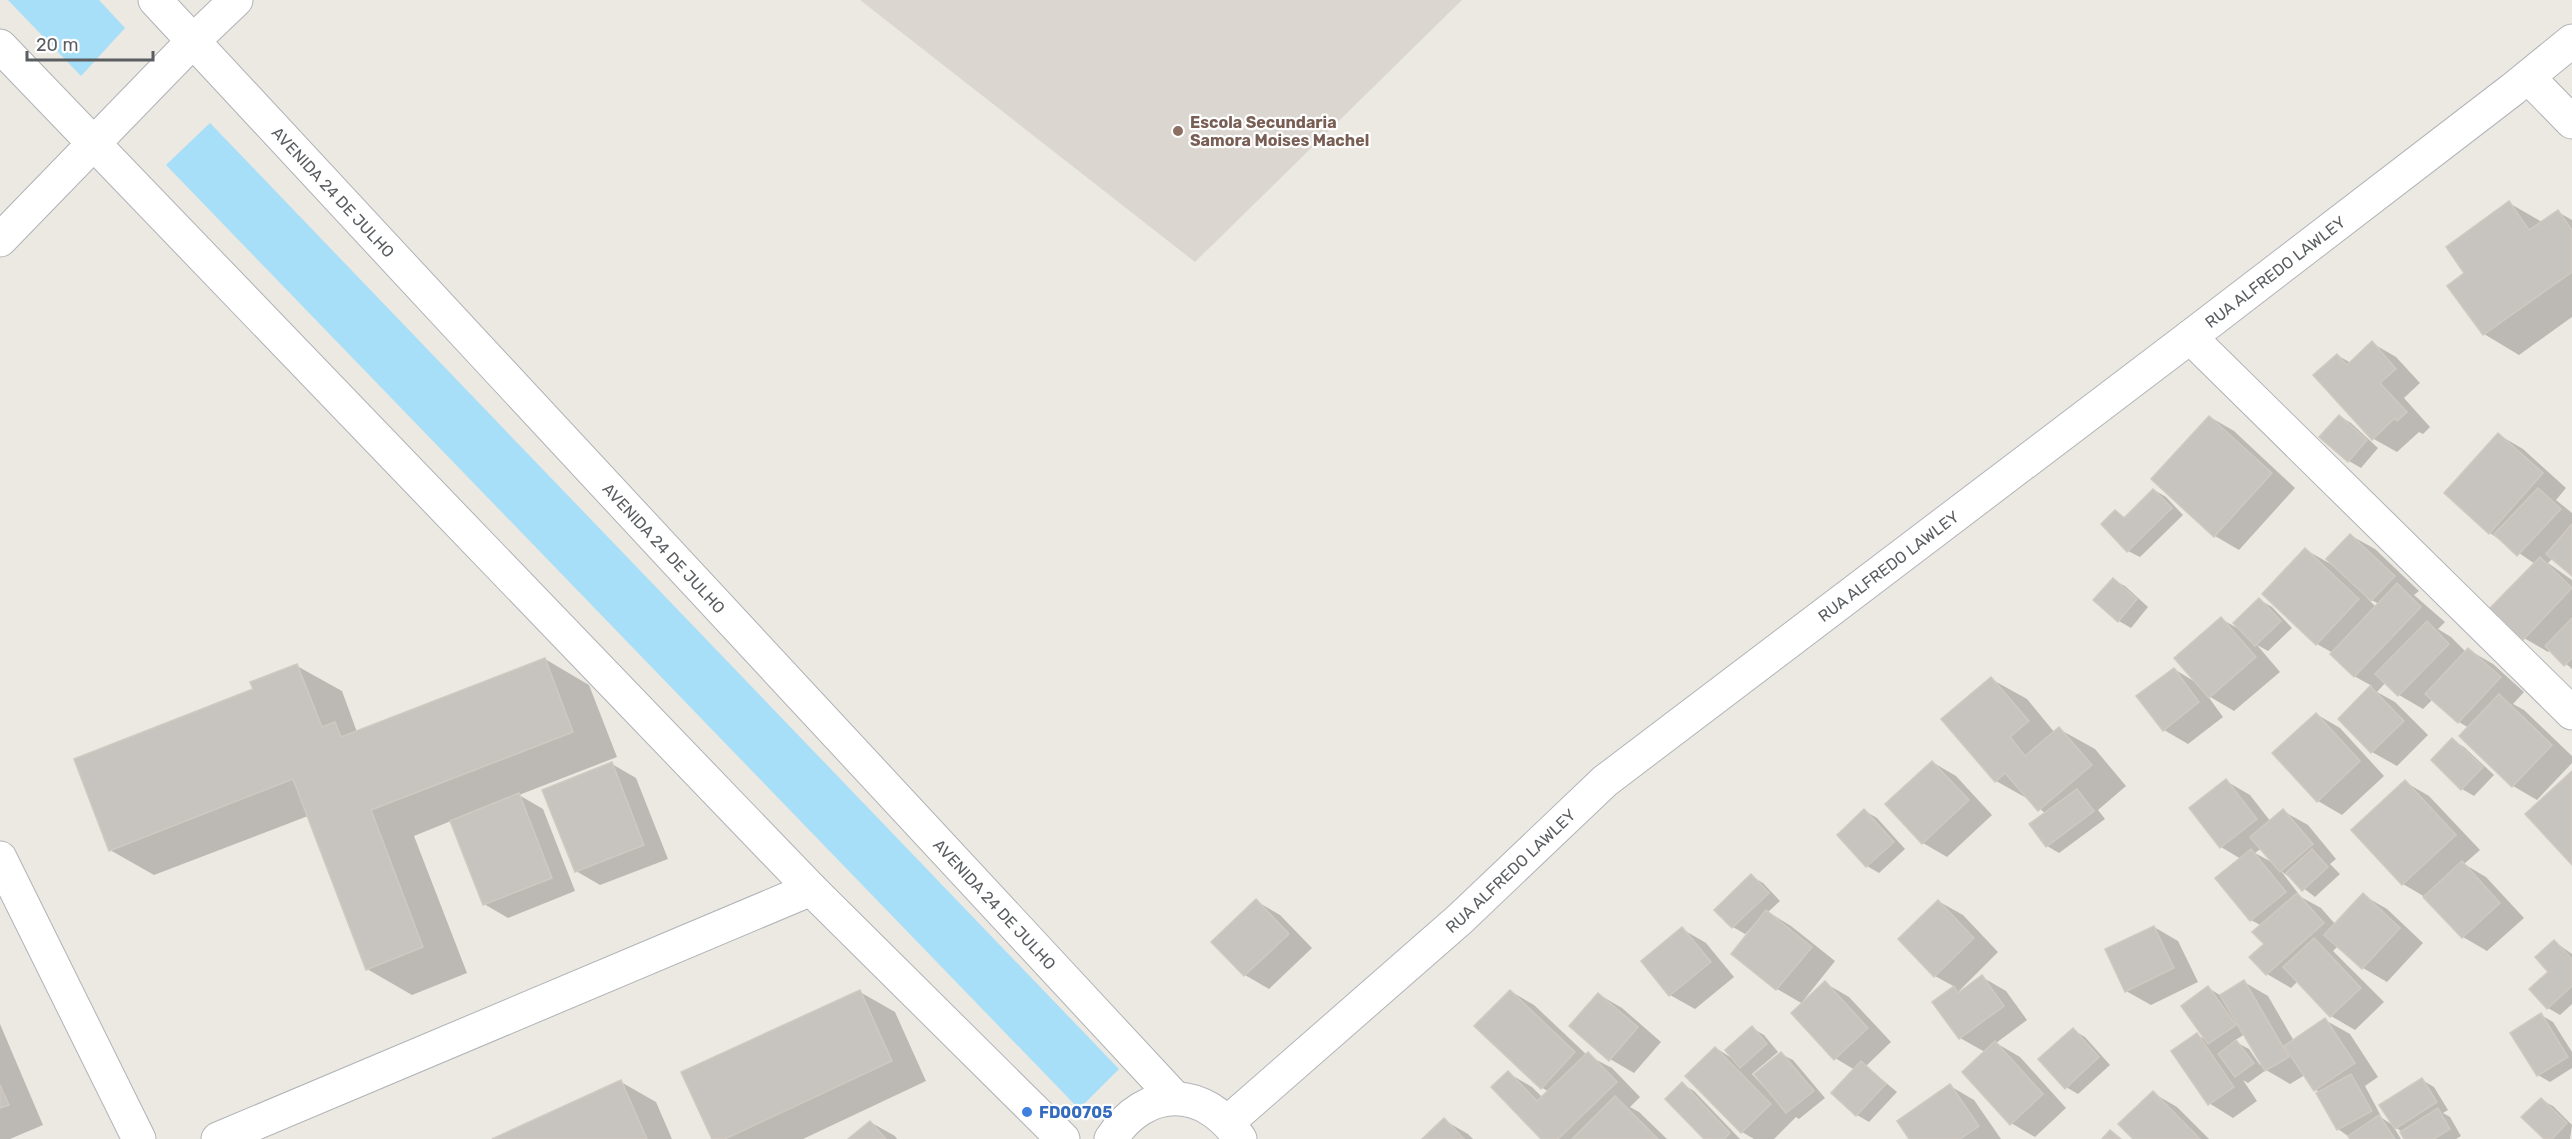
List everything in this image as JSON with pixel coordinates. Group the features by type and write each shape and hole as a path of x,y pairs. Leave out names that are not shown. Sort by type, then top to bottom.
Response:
{"street":[{"name":"AVENIDA 24 DE JULHO","path":"155,0 1174,1098"},
{"path":"0,240 193,41 236,0"},
{"name":"RUA ALFREDO LAWLEY","path":"1234,1130 1460,920 1605,781 2190,337 2572,41"},
{"path":"0,46 811,889 1063,1139"},
{"path":"2528,77 2572,122"},
{"path":"2190,337 2572,712"},
{"path":"0,858 139,1139"},
{"path":"218,1139 811,889"},
{"path":"1112,1139 1121,1124 1136,1110 1154,1102 1174,1098 1195,1101 1213,1109 1234,1130"}],"shaded area":[{"name":"Escola Secundaria Samora Moises Machel","path":"860,0 1462,0 1195,262"}],"water":[{"path":"8,0 99,0 125,28 81,76"},
{"path":"210,123 1119,1069 1079,1109 166,165"}],"building":[{"path":"2509,201 2529,230 2558,210 2572,230 2572,272 2483,335 2447,286 2464,273 2446,247"},
{"path":"2372,341 2396,369 2380,383 2407,412 2397,421 2395,418 2372,440 2313,375 2337,354 2347,365"},
{"path":"2339,415 2367,440 2348,462 2319,437"},
{"path":"2209,416 2272,473 2214,537 2151,479"},
{"path":"2498,433 2543,473 2489,534 2444,493"},
{"path":"2538,488 2561,509 2517,556 2494,534"},
{"path":"2153,489 2172,508 2127,552 2101,524 2115,510 2124,518"},
{"path":"2572,524 2572,576 2546,554"},
{"path":"2350,534 2395,576 2371,601 2326,559"},
{"path":"2305,548 2359,599 2316,645 2262,594"},
{"path":"2540,557 2572,588 2523,640 2490,608"},
{"path":"2113,578 2137,599 2118,622 2093,600"},
{"path":"2397,583 2421,607 2354,677 2330,654"},
{"path":"2259,598 2281,621 2255,646 2233,623"},
{"path":"2221,617 2256,657 2209,698 2174,658"},
{"path":"2572,618 2572,658 2564,666 2545,646"},
{"path":"2427,621 2449,644 2398,696 2375,674"},
{"path":"2468,648 2501,677 2458,723 2425,694"},
{"path":"545,658 573,732 371,810 423,947 366,970 293,779 109,851 74,759 253,689 250,682 297,664 322,727 335,722 341,737"},
{"path":"2174,668 2199,702 2163,731 2136,696"},
{"path":"1991,677 2029,721 2010,737 2025,756 2059,727 2092,765 2038,811 2005,773 1995,782 1941,719"},
{"path":"2370,686 2404,721 2371,753 2338,719"},
{"path":"2499,694 2552,745 2512,787 2459,736"},
{"path":"2316,713 2360,761 2317,802 2272,753"},
{"path":"2452,738 2483,767 2461,790 2431,760"},
{"path":"1932,761 1969,800 1922,844 1885,804"},
{"path":"612,762 644,845 575,872 542,790"},
{"path":"2572,771 2572,865 2525,814"},
{"path":"2226,779 2257,819 2220,848 2189,808"},
{"path":"2405,780 2456,835 2402,885 2351,830"},
{"path":"2077,789 2094,811 2046,847 2029,824"},
{"path":"519,793 552,878 483,905 450,821"},
{"path":"1864,809 1894,842 1866,867 1837,835"},
{"path":"2283,809 2313,844 2280,872 2250,837"},
{"path":"2251,849 2286,892 2250,921 2215,878"},
{"path":"2312,849 2328,867 2302,891 2286,873"},
{"path":"2462,861 2500,903 2462,938 2423,897"},
{"path":"1751,874 1769,893 1732,928 1714,910"},
{"path":"2297,893 2324,923 2266,975 2249,957 2264,944 2252,932"},
{"path":"2363,893 2400,928 2362,969 2324,935"},
{"path":"1256,899 1289,934 1244,976 1211,942"},
{"path":"1938,900 1974,938 1934,977 1898,939"},
{"path":"1766,910 1812,947 1776,990 1731,954"},
{"path":"2154,926 2174,968 2125,992 2105,949"},
{"path":"1682,927 1711,962 1669,996 1641,961"},
{"path":"2314,938 2361,988 2330,1017 2283,967"},
{"path":"2554,940 2572,959 2572,986 2547,1009 2529,989 2548,972 2535,957"},
{"path":"1982,975 2004,1006 1959,1039 1932,1002 1954,986 1958,993"},
{"path":"2244,980 2289,1057 2265,1071 2220,995"},
{"path":"1825,981 1868,1028 1834,1060 1791,1013"},
{"path":"2208,986 2236,1025 2208,1044 2181,1006"},
{"path":"860,990 892,1061 725,1139 712,1139 681,1072"},
{"path":"1510,990 1575,1052 1541,1089 1474,1026"},
{"path":"1598,993 1638,1027 1609,1061 1569,1026"},
{"path":"2541,1013 2568,1057 2537,1076 2510,1033"},
{"path":"2325,1018 2355,1063 2314,1091 2284,1046"},
{"path":"1752,1026 1767,1044 1740,1068 1725,1050"},
{"path":"2073,1028 2099,1057 2065,1089 2038,1059"},
{"path":"2197,1033 2234,1087 2208,1105 2171,1051"},
{"path":"2236,1040 2254,1063 2235,1077 2218,1054"},
{"path":"1995,1041 2043,1094 2010,1125 1962,1072"},
{"path":"1715,1047 1771,1104 1741,1133 1685,1076"},
{"path":"1588,1052 1617,1082 1558,1139 1541,1139 1491,1087 1508,1071 1537,1101"},
{"path":"1781,1052 1814,1091 1786,1113 1754,1074"},
{"path":"1861,1061 1886,1084 1856,1116 1831,1093"},
{"path":"2351,1074 2372,1111 2337,1130 2316,1093"},
{"path":"2422,1078 2437,1102 2395,1129 2379,1105"},
{"path":"621,1080 647,1139 492,1139"},
{"path":"1682,1082 1730,1133 1724,1139 1704,1139 1665,1099"},
{"path":"1950,1084 1979,1126 1960,1139 1909,1139 1897,1121"},
{"path":"0,1085 9,1105 0,1108"},
{"path":"2153,1091 2200,1139 2133,1139 2118,1124"},
{"path":"1615,1096 1658,1139 1572,1139"},
{"path":"2541,1098 2567,1123 2552,1139 2544,1139 2521,1117"},
{"path":"2438,1108 2450,1129 2434,1139 2404,1139 2400,1132"},
{"path":"2379,1115 2395,1139 2350,1139 2348,1136"},
{"path":"1444,1118 1464,1139 1422,1139"},
{"path":"870,1121 886,1139 848,1139"},
{"path":"2110,1130 2121,1139 2102,1139"}],"place":[{"name":"Escola Secundaria Samora Moises Machel","path":"1178,131"},
{"name":"FD00705","path":"1027,1112"}]}
